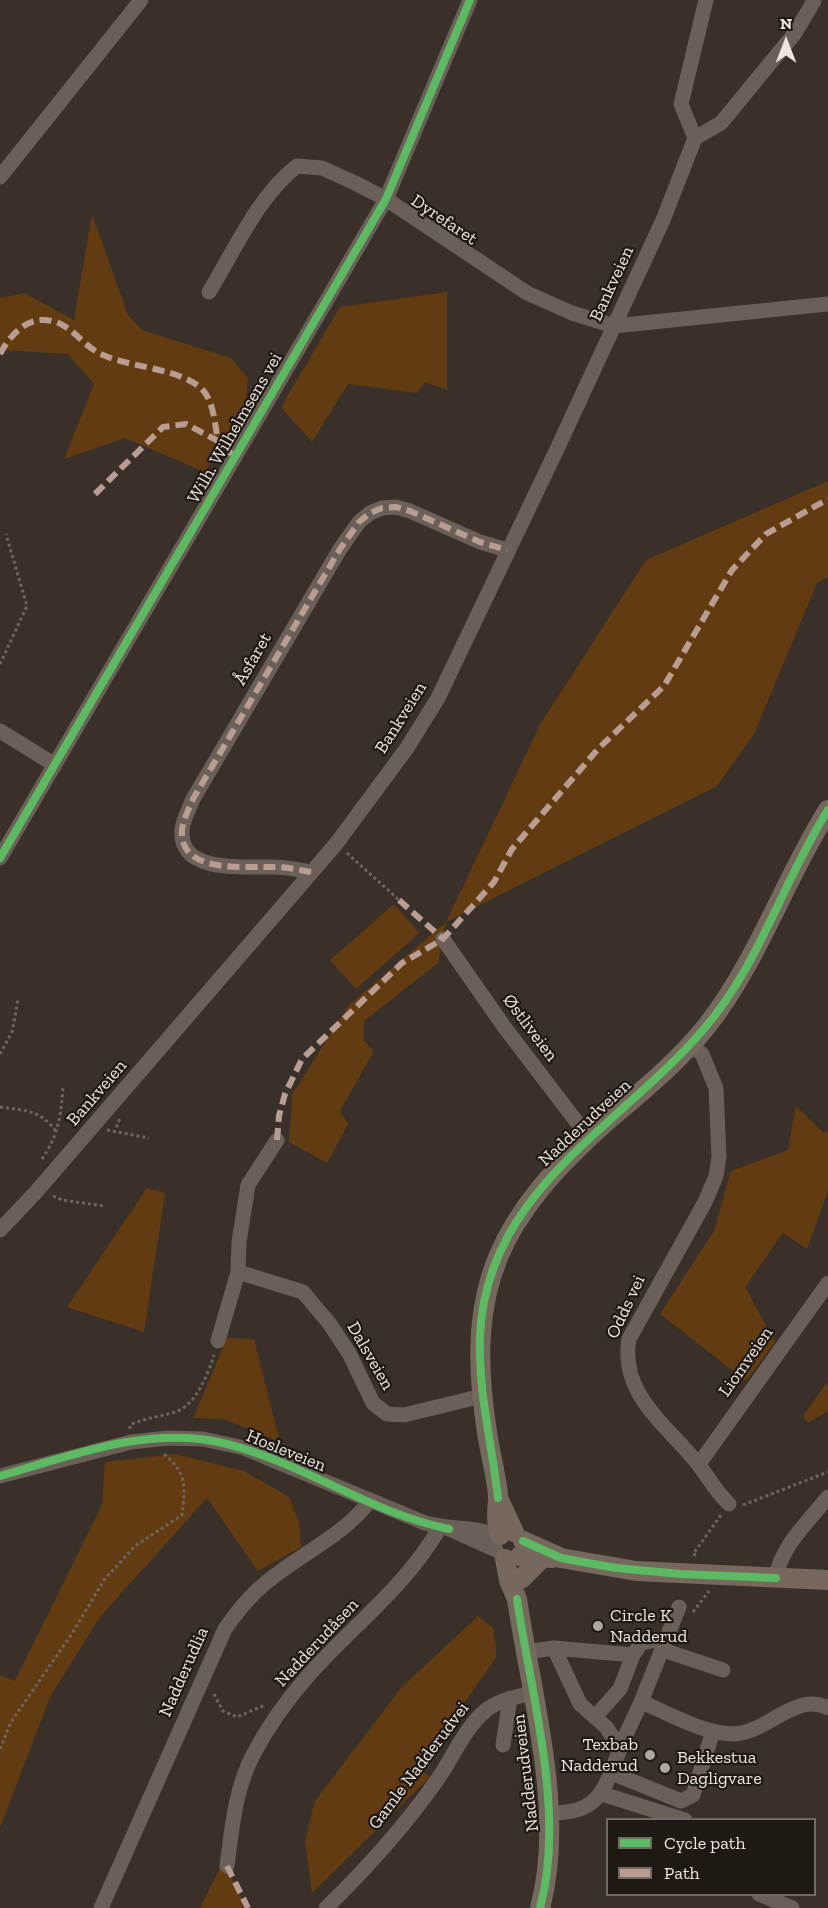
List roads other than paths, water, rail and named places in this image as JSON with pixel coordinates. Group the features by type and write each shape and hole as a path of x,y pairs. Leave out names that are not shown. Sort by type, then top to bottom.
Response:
{"main road":[{"name":"Nadderudveien","path":"517,1599 521,1579 509,1546 498,1498 482,1396 480,1335 483,1307 500,1254 513,1227 540,1186 690,1044 725,1003 742,975 828,810"},
{"name":"Nadderudveien","path":"509,1546 508,1580 517,1599 545,1771 549,1813 548,1859 540,1908"},
{"name":"Hosleveien","path":"509,1546 541,1559 561,1558"},
{"name":"Hosleveien","path":"509,1546 636,1571 828,1580"},
{"path":"521,1579 541,1559"}],"street":[{"path":"0,177 141,0"},
{"name":"Wilh. Wilhelmsens vei","path":"0,858 386,199 470,0"},
{"path":"706,0 681,104 694,138 721,123 795,33 814,1"},
{"name":"Bankveien","path":"0,1230 41,1187 336,844 407,748 438,698 614,326 663,220 694,138"},
{"name":"Dyrefaret","path":"209,291 267,197 286,174 297,166 322,168 386,199 527,293 572,313 614,326 828,304"},
{"name":"Åsfaret","path":"311,872 277,867 216,866 191,854 184,844 182,831 193,800 340,549 359,522 370,513 382,508 396,507 480,542 507,550"},
{"path":"0,731 55,765"},
{"name":"Østliveien","path":"443,939 505,1028 589,1138"},
{"name":"Odds vei","path":"690,1044 702,1054 716,1088 719,1157 716,1176 705,1202 629,1339 626,1354 638,1395 699,1464 717,1493 729,1504"},
{"path":"218,1341 238,1272 239,1242 249,1185 277,1140"},
{"name":"Dalsveien","path":"238,1272 303,1292 329,1323 349,1353 373,1403 387,1414 404,1415 482,1396"},
{"name":"Liomveien","path":"699,1464 828,1283"},
{"name":"Hosleveien","path":"0,1476 131,1442 187,1438 221,1442 269,1458 369,1502 444,1528 467,1528 509,1546"},
{"path":"776,1578 777,1565 783,1554 828,1497"},
{"name":"Nadderudlia","path":"101,1908 225,1629 262,1585 328,1537 369,1502"},
{"name":"Nadderudåsen","path":"227,1866 240,1786 252,1756 266,1734 308,1675 388,1598 444,1528"},
{"path":"549,1813 567,1814 587,1808 602,1794 679,1607"},
{"path":"595,1717 620,1689 633,1655 641,1643 665,1644 723,1670"},
{"path":"525,1652 554,1648 633,1655"},
{"path":"554,1648 580,1704 606,1727 620,1748"},
{"name":"Gamle Nadderudvei","path":"326,1908 354,1880 435,1783 483,1712 510,1698 531,1693"},
{"path":"503,1745 510,1698"},
{"path":"641,1702 713,1731 733,1734 758,1729 803,1704 815,1702 828,1708"},
{"path":"612,1773 681,1801 693,1796 713,1731"},
{"path":"602,1794 679,1818"},
{"path":"764,1896 792,1908"}],"place":[{"name":"Circle K Nadderud","path":"598,1626"},
{"name":"Texbab Nadderud","path":"650,1755"},
{"name":"Bekkestua Dagligvare","path":"665,1768"}]}
